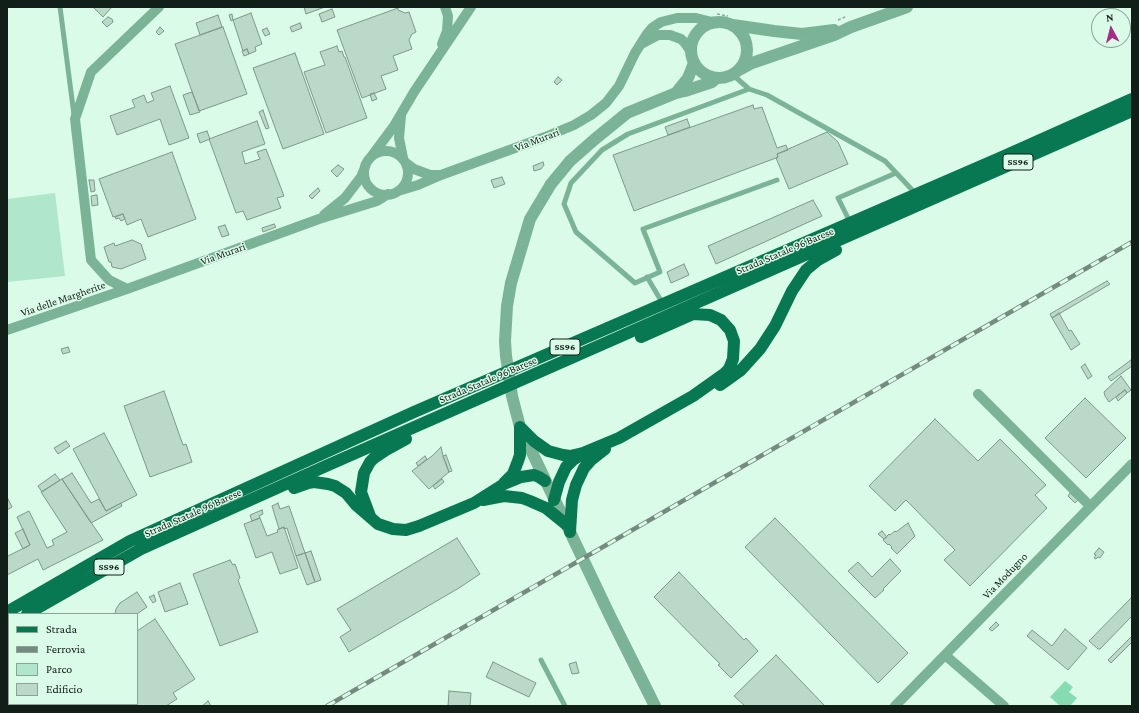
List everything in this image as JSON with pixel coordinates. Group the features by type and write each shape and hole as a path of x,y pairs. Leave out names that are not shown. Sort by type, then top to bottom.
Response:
{"main road":[{"name":"Strada Statale 96 Barese","path":"7,612 130,541 414,412 1132,99"},
{"name":"Strada Statale 96 Barese","path":"29,613 141,549 1132,111"},
{"path":"519,424 534,441 548,451 563,455 577,455 619,438 693,396 724,382 741,370 768,337 797,282 811,264 825,255 887,228 904,212"},
{"path":"588,351 635,339 693,314 705,314 716,317 726,324 732,335 734,347 733,359 729,369 724,374 693,396"},
{"path":"370,517 363,498 361,486 364,473 370,462 398,443 445,422 496,391"},
{"path":"504,484 513,474 520,455 519,424"},
{"path":"570,531 572,500 576,484 580,476 591,460 619,438"},
{"path":"554,500 559,482 566,467 573,460 584,453"},
{"path":"474,503 504,484 517,478 528,476 539,477 545,481"},
{"path":"194,526 254,505 302,485 314,482 328,484 340,489 370,517 383,526 393,530 406,530 474,503 504,496 522,498 538,503 546,508 570,531"}],"street":[{"path":"127,289 109,280 91,260 74,119 91,72 159,7"},
{"path":"435,61 447,31 448,16 445,7"},
{"path":"435,61 471,7"},
{"path":"641,44 658,35 670,35 681,39 704,73 716,78 725,77 752,63 834,35 851,27 906,7"},
{"name":"Via Murari","path":"127,289 319,219 377,201 393,193 418,186 441,175 545,138 574,125 591,116 606,103 619,86 634,53 652,28 669,19 687,17 712,22"},
{"path":"676,93 688,78 693,58 692,42 696,33 703,26 712,22 719,21 733,25 802,34 851,27"},
{"path":"733,25 740,30 745,37 748,46 745,62 736,72"},
{"name":"Via Murari","path":"319,219 345,198 361,178 370,157 394,126 435,61"},
{"path":"656,706 611,618 519,424 511,389 506,356 505,341 507,306 511,283 530,219 551,184 570,161 627,113 676,93 712,82 716,78"},
{"path":"365,168 365,177 371,188 376,192 393,193 405,184 408,178 408,170 399,138 402,112"},
{"path":"370,157 378,152 391,151 405,160 414,169 430,175 441,175"},
{"name":"Via delle Margherite","path":"7,330 127,289"},
{"path":"978,394 1090,506"},
{"name":"Via Modugno","path":"895,706 1132,464"},
{"path":"945,655 1004,706"}],"lane":[{"path":"60,7 74,119"},
{"path":"736,72 749,89 767,95 884,162 916,194"},
{"path":"749,89 628,134 602,150 571,183 564,204 576,232 634,283 660,272 643,229 777,180"},
{"path":"850,223 838,198 896,173"},
{"path":"647,278 663,304"},
{"path":"541,660 565,706"}],"green space":[{"path":"55,193 65,276 7,282 7,199"}],"shaded area":[{"path":"1065,681 1073,687 1069,692 1077,698 1070,706 1060,706 1050,697"}],"building":[{"path":"93,7 112,7 103,17"},
{"path":"304,7 325,7 306,14"},
{"path":"398,8 398,10 405,13 409,12 416,32 412,34 409,40 412,49 393,56 398,70 381,76 386,89 362,98 337,30"},
{"path":"332,9 335,17 322,22 319,14"},
{"path":"251,13 262,44 255,47 256,51 249,54 247,49 243,51 233,20"},
{"path":"232,14 233,20 231,21 229,15"},
{"path":"218,15 222,27 200,35 196,23"},
{"path":"108,17 112,19 113,22 107,27 102,22"},
{"path":"300,23 302,28 292,32 290,27"},
{"path":"160,27 164,31 159,35 156,32"},
{"path":"223,27 247,94 199,111 175,44"},
{"path":"267,28 270,34 265,36 262,30"},
{"path":"337,46 339,52 342,51 345,57 367,118 326,133 304,72 325,65 320,52"},
{"path":"247,49 249,54 244,56 242,51"},
{"path":"295,53 324,134 283,149 253,68"},
{"path":"558,77 562,80 557,85 554,82"},
{"path":"170,86 189,138 169,145 160,119 117,135 110,116 135,107 132,100 144,95 147,103 154,100 151,93"},
{"path":"192,92 200,112 190,115 183,95"},
{"path":"374,93 377,99 372,101 370,94"},
{"path":"753,105 754,109 762,107 777,148 786,145 788,150 777,154 778,157 776,158 634,211 613,155"},
{"path":"263,110 269,128 266,129 259,112"},
{"path":"687,119 690,127 668,135 665,127"},
{"path":"257,121 265,144 242,152 245,164 260,159 257,152 266,149 284,196 277,198 281,208 247,220 243,211 236,213 209,139"},
{"path":"207,131 210,139 200,143 197,134"},
{"path":"827,132 838,142 848,164 789,189 776,158 778,157 777,154"},
{"path":"172,152 196,219 148,237 141,219 127,225 123,214 113,217 99,179"},
{"path":"543,162 544,165 541,169 534,171 533,166"},
{"path":"338,165 344,169 337,177 331,171"},
{"path":"502,177 505,184 494,188 491,180"},
{"path":"89,180 94,180 95,191 91,192"},
{"path":"318,188 320,191 312,199 309,196"},
{"path":"97,195 98,205 92,206 91,196"},
{"path":"813,200 822,216 716,264 708,246"},
{"path":"123,214 125,219 121,221 119,218 116,219 115,217"},
{"path":"274,224 276,227 263,232 262,228"},
{"path":"225,225 229,235 222,237 218,227"},
{"path":"132,240 141,244 146,259 121,269 112,267 104,247 114,243 115,246"},
{"path":"684,264 689,275 671,283 667,272"},
{"path":"1107,281 1110,284 1052,318 1050,314"},
{"path":"1059,313 1069,331 1071,330 1080,344 1071,350 1052,318"},
{"path":"68,347 70,352 63,354 61,349"},
{"path":"1131,360 1132,366 1111,381 1108,377"},
{"path":"1085,364 1092,376 1088,379 1081,367"},
{"path":"1121,376 1131,390 1127,393 1125,390 1109,402 1104,392"},
{"path":"1125,390 1127,393 1118,401 1116,397"},
{"path":"164,391 183,445 186,444 192,462 150,477 124,406"},
{"path":"1085,398 1126,438 1086,478 1045,438"},
{"path":"935,419 978,461 1000,439 1046,485 1035,495 1047,508 970,586 944,560 955,550 906,500 895,511 869,486"},
{"path":"104,433 137,495 106,511 73,449"},
{"path":"66,441 70,446 58,454 54,448"},
{"path":"441,447 449,472 429,489 412,471"},
{"path":"446,455 452,471 449,472 443,456"},
{"path":"425,456 427,459 418,466 416,463"},
{"path":"72,473 91,503 99,499 106,511 121,503 122,506 91,523 62,479"},
{"path":"55,474 60,480 42,492 38,486"},
{"path":"62,479 103,540 43,570 38,559 7,575 7,554 8,556 30,545 17,517 29,511 47,548 54,545 52,540 67,532 41,492"},
{"path":"442,479 444,482 435,489 433,486"},
{"path":"1070,493 1078,500 1075,503 1068,496"},
{"path":"7,497 12,507 7,510"},
{"path":"278,503 280,509 289,506 305,553 296,556 287,528 284,529 284,527 279,529 272,506"},
{"path":"262,510 263,514 259,516 260,518 252,521 250,515"},
{"path":"260,518 267,536 278,532 277,530 284,527 298,568 280,574 272,552 256,558 244,524"},
{"path":"775,518 908,653 878,683 745,547"},
{"path":"908,523 915,536 897,554 889,544 888,545 883,540 889,534 890,535 895,531 896,532"},
{"path":"23,529 30,545 23,549 15,533"},
{"path":"882,531 887,537 884,539 878,534"},
{"path":"457,538 480,574 459,588 349,652 340,637 351,630 337,609"},
{"path":"1099,548 1104,552 1100,558 1098,557 1096,559 1094,558 1096,555 1094,554"},
{"path":"311,551 321,580 315,582 305,553"},
{"path":"305,553 315,582 307,585 296,556"},
{"path":"890,559 901,571 875,598 848,571 858,562 872,577"},
{"path":"230,560 233,565 235,564 240,578 238,580 258,632 220,646 193,574"},
{"path":"679,572 744,640 746,638 758,651 731,678 718,665 720,664 654,597"},
{"path":"180,583 188,604 165,612 158,592"},
{"path":"137,592 147,607 138,613 115,613 120,603"},
{"path":"154,595 156,601 153,603 149,597"},
{"path":"1132,597 1132,616 1100,649 1098,649 1089,641"},
{"path":"155,619 195,679 173,693 177,699 166,706 112,705 138,705 138,630"},
{"path":"996,622 999,625 992,631 989,629"},
{"path":"1065,629 1087,648 1068,670 1027,636 1032,630 1052,646"},
{"path":"1132,636 1132,642 1111,663 1108,660"},
{"path":"776,655 825,706 745,706 734,696"},
{"path":"493,662 536,683 529,697 486,677"},
{"path":"576,662 579,673 572,674 569,664"},
{"path":"449,691 471,693 470,706 448,706"},
{"path":"208,701 211,706 202,706"},
{"path":"85,705 86,706 28,706"}],"railway":[{"path":"327,706 1132,242"}]}
